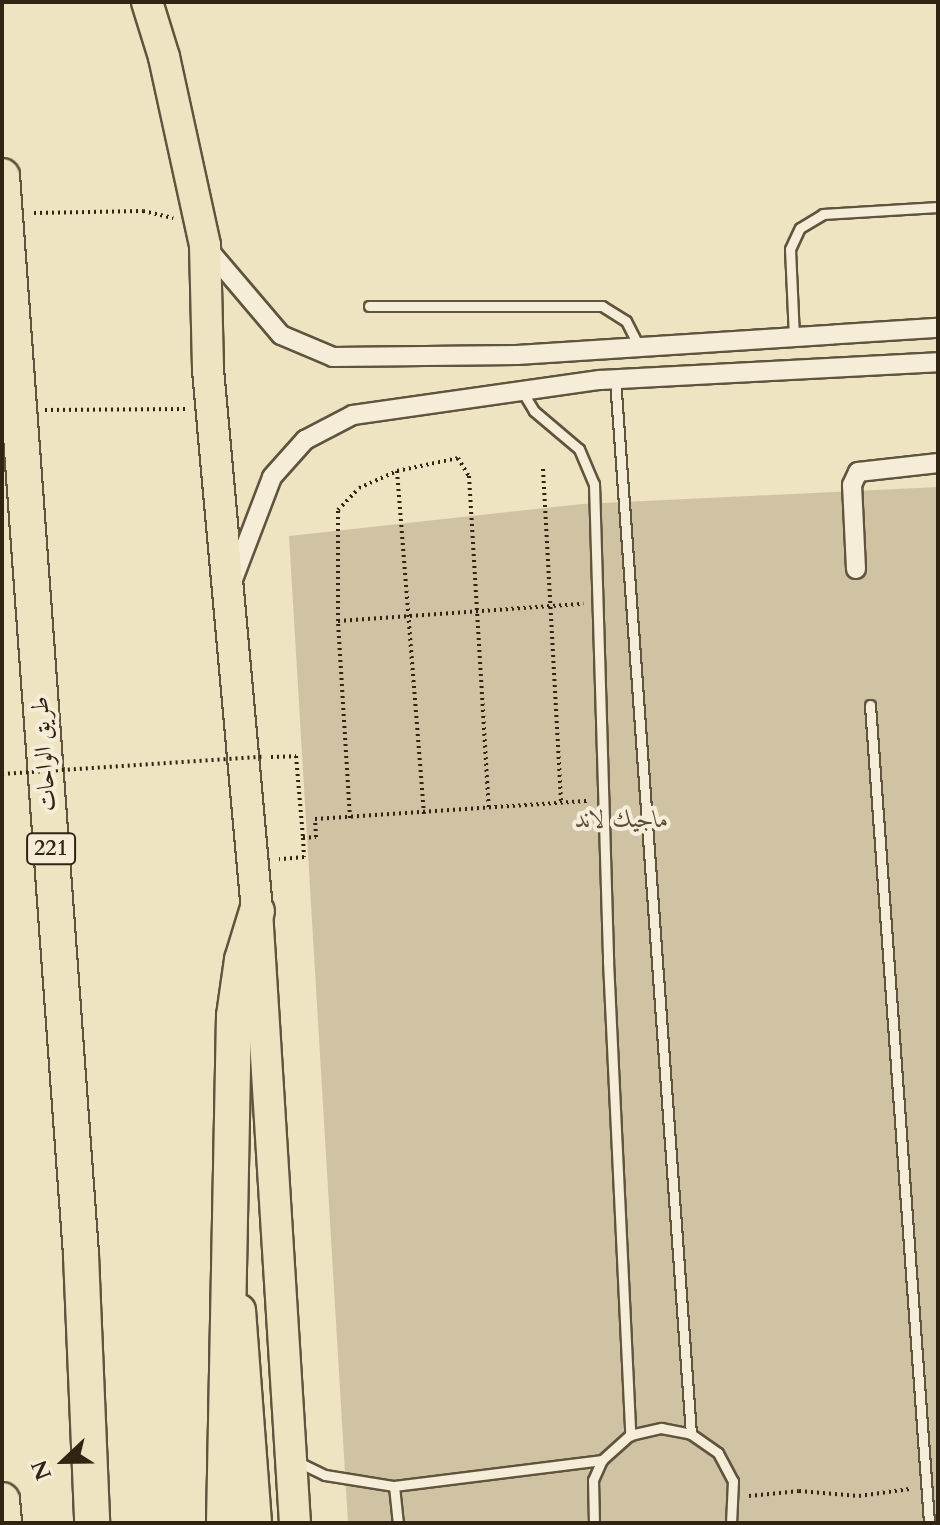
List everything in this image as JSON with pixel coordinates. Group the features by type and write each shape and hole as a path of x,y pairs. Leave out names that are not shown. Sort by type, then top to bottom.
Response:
{"highway":[{"name":"طريق الواحات","path":"2,176 81,1255 92,1523"},
{"path":"224,1523 234,1016 242,960 257,911"},
{"path":"2,1500 4,1523"}],"main road":[{"path":"147,2 204,235 211,409 257,911 295,1523"},
{"path":"230,1214 249,1389 256,1523"}],"street":[{"path":"204,235 260,316 281,335 315,353 403,359 517,355 938,328"},
{"path":"794,337 794,368"},
{"path":"517,355 521,390"},
{"path":"228,593 272,477 305,440 353,415 615,379 938,362"},
{"path":"856,569 854,478 864,468 938,463"}],"lane":[{"path":"794,337 790,249 800,228 823,214 938,207"},
{"path":"369,306 510,308 587,303 626,321 639,347"},
{"path":"615,379 691,1434"},
{"path":"521,390 534,411 579,449 594,484 603,800 630,1435"},
{"path":"870,705 929,1523"},
{"path":"594,1523 593,1480 602,1460 630,1435 661,1428 691,1434 718,1453 733,1481 735,1497 731,1523"},
{"path":"293,1460 348,1481 394,1486 602,1460"},
{"path":"394,1486 398,1523"}],"path":[{"path":"5,213 143,211 204,235"},
{"path":"19,410 211,409"},
{"path":"350,818 338,621 338,510 359,488 397,471 458,458 465,464 479,611 489,808"},
{"path":"543,469 561,804"},
{"path":"397,471 411,616 424,814"},
{"path":"338,621 598,603"},
{"path":"2,774 296,756 304,857 253,861"},
{"path":"303,838 316,837 315,819 603,800"},
{"path":"735,1497 799,1491 859,1496 906,1492 926,1476"}],"green space":[{"name":"ماجيك لاند","path":"938,487 938,1523 348,1523 289,536 582,504"}]}
